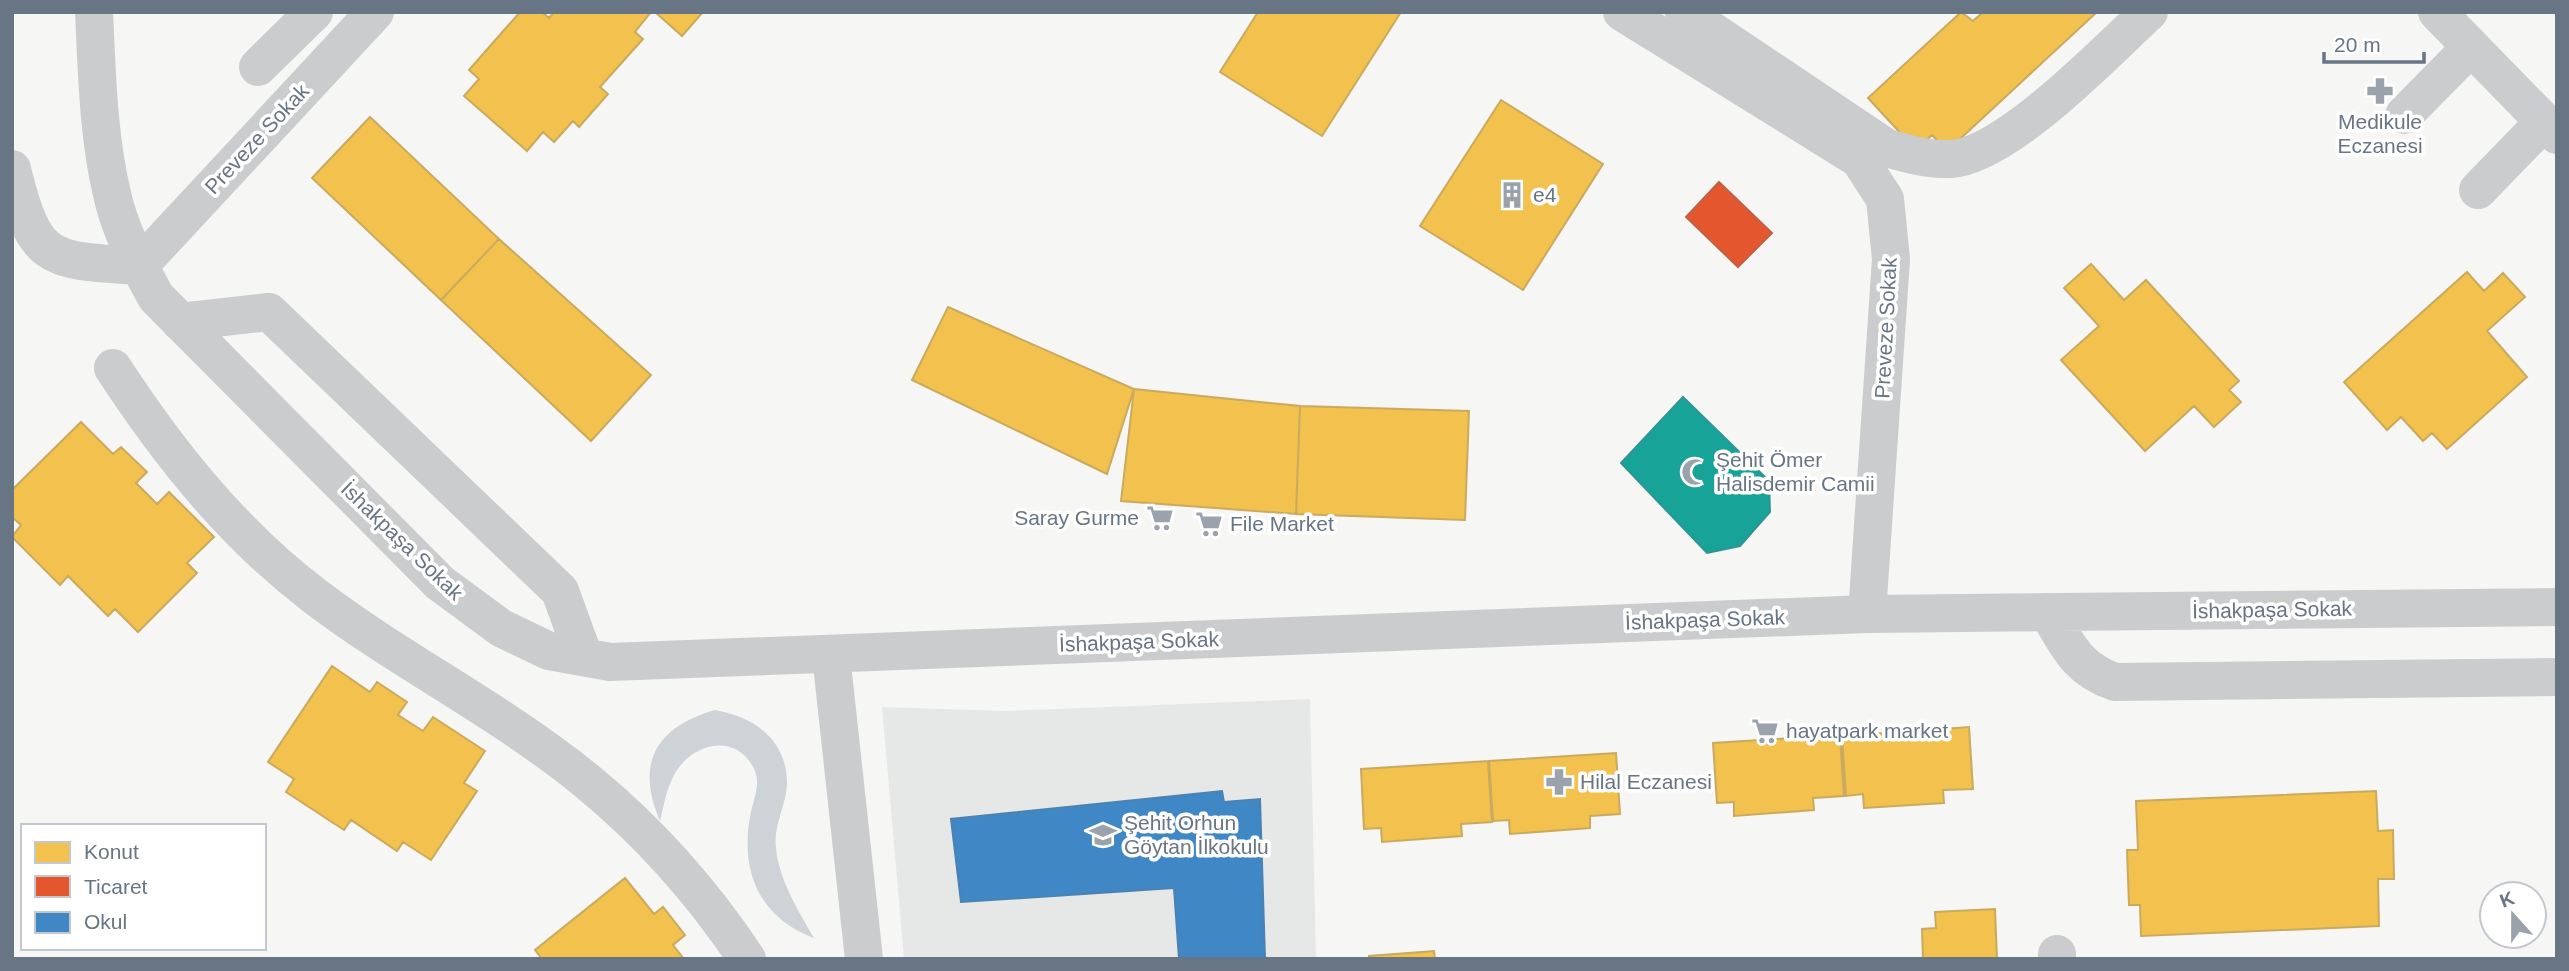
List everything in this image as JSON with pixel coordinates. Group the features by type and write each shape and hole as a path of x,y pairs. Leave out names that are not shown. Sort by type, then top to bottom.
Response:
{"street":[{"name":"İshakpaşa Sokak","path":"94,12 100,111 112,194 130,248 156,297 440,583 501,628 549,651 610,662 1867,614 2557,607"},
{"path":"258,67 314,12"},
{"name":"Preveze Sokak","path":"139,265 375,12"},
{"name":"Preveze Sokak","path":"1622,12 1859,159 1885,199 1891,260 1867,614"},
{"path":"1684,12 1887,148 1918,158 1953,159 1994,143 2027,121 2150,12"},
{"path":"2437,12 2550,129 2478,190"},
{"path":"2404,115 2470,48"},
{"path":"12,169 23,216 47,252 75,262 139,265"},
{"path":"180,322 269,312 560,591 584,657"},
{"path":"113,368 191,477 242,534 315,597 523,734 588,782 658,848 718,916 747,959"},
{"path":"2048,612 2073,654 2093,674 2115,682 2557,677"},
{"path":"831,655 864,959"}],"shaded area":[{"name":"Şehit Orhun Göytan İlkokulu","path":"1310,699 1316,959 904,959 882,707 1006,711"},
{"path":"715,710 743,718 755,725 775,743 781,754 786,768 787,784 776,832 778,860 790,894 814,938 780,918 758,891 748,856 750,817 757,778 744,755 734,748 712,746 690,756 671,781 660,821 650,782 651,765 656,750 665,737 678,726"}],"building: Konut":[{"path":"520,12 542,12 549,18 554,12 651,12 635,32 643,39 600,87 608,94 579,127 573,121 554,142 543,132 527,151 464,96 479,79 469,70"},
{"path":"655,12 703,12 682,36"},
{"path":"1258,12 1401,12 1322,136 1220,72"},
{"path":"1961,12 1973,21 1983,12 2097,12 1947,151 1932,135 1916,150 1868,98"},
{"name":"e4","path":"1501,100 1603,164 1523,290 1420,226"},
{"path":"370,117 499,239 441,300 312,178"},
{"path":"499,239 651,375 591,441 441,300"},
{"path":"2091,264 2124,300 2146,280 2239,381 2229,390 2241,402 2214,427 2194,406 2145,451 2061,360 2099,326 2064,288"},
{"path":"2467,272 2484,291 2503,273 2525,297 2487,331 2527,377 2447,449 2432,433 2423,441 2401,417 2387,430 2344,382"},
{"path":"948,307 1134,389 1107,474 912,380"},
{"path":"1134,389 1300,406 1296,514 1121,501"},
{"path":"1300,406 1469,411 1465,520 1296,514"},
{"path":"81,422 113,454 121,447 147,472 136,483 157,504 169,492 214,537 187,563 197,573 138,632 115,609 108,616 68,576 60,585 12,537 21,525 12,517 12,490"},
{"path":"332,666 370,692 377,682 407,702 398,715 423,731 433,717 485,751 464,783 477,791 431,860 403,842 397,851 351,820 344,830 286,792 294,779 268,762"},
{"path":"1969,727 1973,789 1943,790 1944,803 1864,808 1863,794 1846,796 1842,736"},
{"path":"1840,735 1844,796 1813,798 1814,810 1734,816 1734,802 1717,803 1713,743"},
{"path":"1616,753 1620,814 1590,816 1590,828 1510,834 1509,820 1493,821 1489,761"},
{"path":"1488,761 1492,822 1461,824 1462,836 1382,842 1381,828 1364,829 1361,769"},
{"path":"2376,791 2378,831 2393,830 2394,879 2378,879 2379,926 2141,936 2140,905 2129,905 2127,850 2138,850 2136,801"},
{"path":"625,878 654,914 663,907 685,935 673,945 684,959 542,959 535,950"},
{"path":"1995,909 1997,959 1923,959 1922,929 1936,928 1935,912"},
{"path":"1434,951 1435,959 1369,959 1369,956"}],"building: Ticaret":[{"path":"1719,182 1772,233 1738,267 1686,217"}],"building: Okul":[{"path":"1222,791 1224,802 1260,799 1265,959 1179,959 1174,888 961,902 951,819"}],"building: Kamu":[{"name":"Şehit Ömer Halisdemir Camii","path":"1683,397 1769,481 1770,512 1740,546 1707,553 1621,463"}],"place":[{"name":"Medikule Eczanesi","path":"2380,91"},
{"name":"e4","path":"1512,195"},
{"name":"Şehit Ömer Halisdemir Camii","path":"1695,472"},
{"name":"Saray Gurme","path":"1160,518"},
{"name":"File Market","path":"1209,524"},
{"name":"hayatpark market","path":"1765,731"},
{"name":"Hilal Eczanesi","path":"1559,782"},
{"name":"Şehit Orhun Göytan İlkokulu","path":"1103,835"}]}
